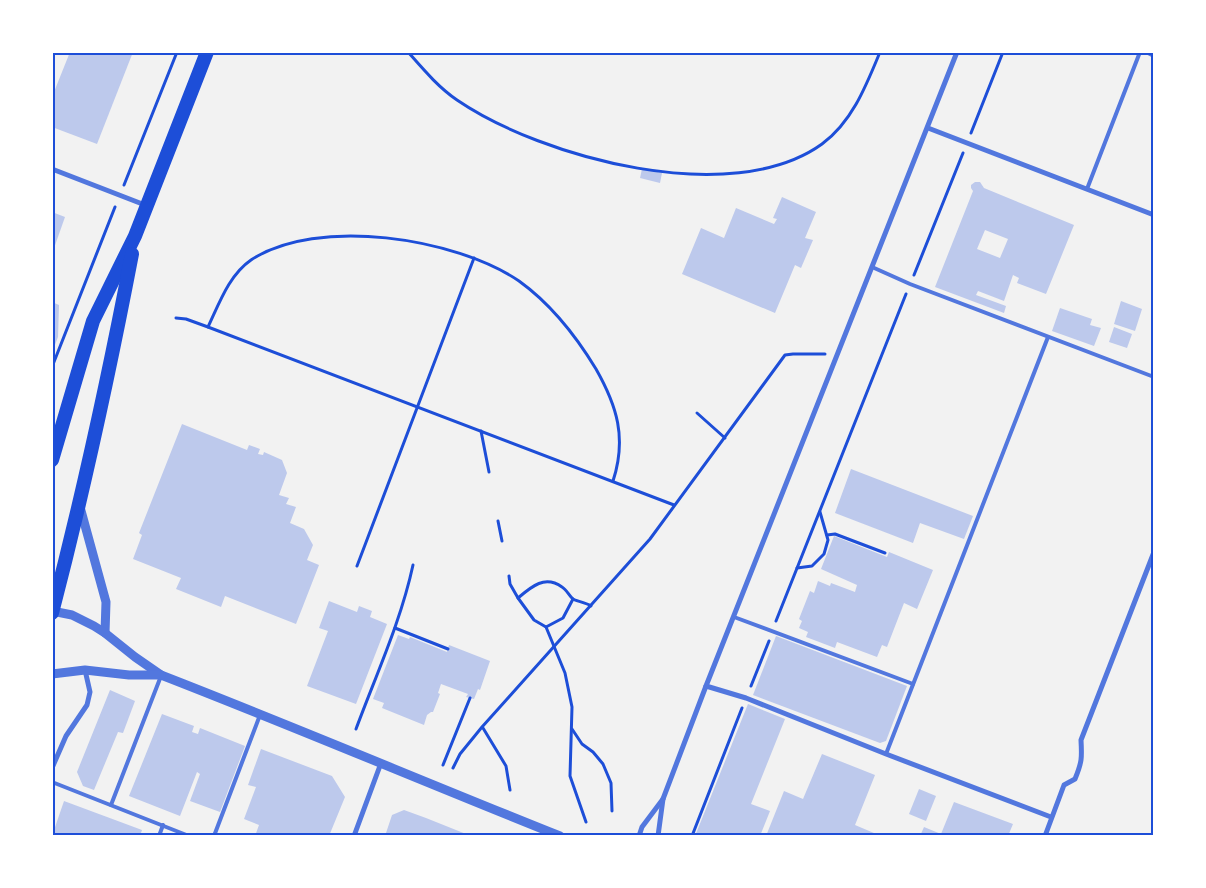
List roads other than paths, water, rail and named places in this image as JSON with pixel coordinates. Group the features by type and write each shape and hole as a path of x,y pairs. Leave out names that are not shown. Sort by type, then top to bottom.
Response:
{"highway":[{"path":"52,460 57,430 93,321 135,236 207,52"},
{"path":"53,612 80,504 118,328 135,236"}],"street":[{"path":"658,836 663,798 928,128 955,53"},
{"path":"928,128 1154,215"},
{"path":"52,169 147,206"},
{"path":"80,504 106,602 105,633"},
{"path":"1045,836 1064,785 1075,779 1083,759 1081,740 1154,552"},
{"path":"53,612 72,615 105,633 135,657 162,675 260,713 560,836"},
{"path":"52,674 84,670 129,675 162,675"},
{"path":"52,768 66,736 87,705 90,692 84,670"},
{"path":"706,686 746,698 1051,817"},
{"path":"354,836 381,763"},
{"path":"639,836 642,828 663,798"}],"lane":[{"path":"1087,189 1140,52"},
{"path":"1146,52 1154,56"},
{"path":"872,267 910,284 1154,377"},
{"path":"886,754 1048,337"},
{"path":"734,617 913,684"},
{"path":"111,805 162,675"},
{"path":"214,836 260,713"},
{"path":"52,782 189,836"},
{"path":"159,836 163,825"}]}
